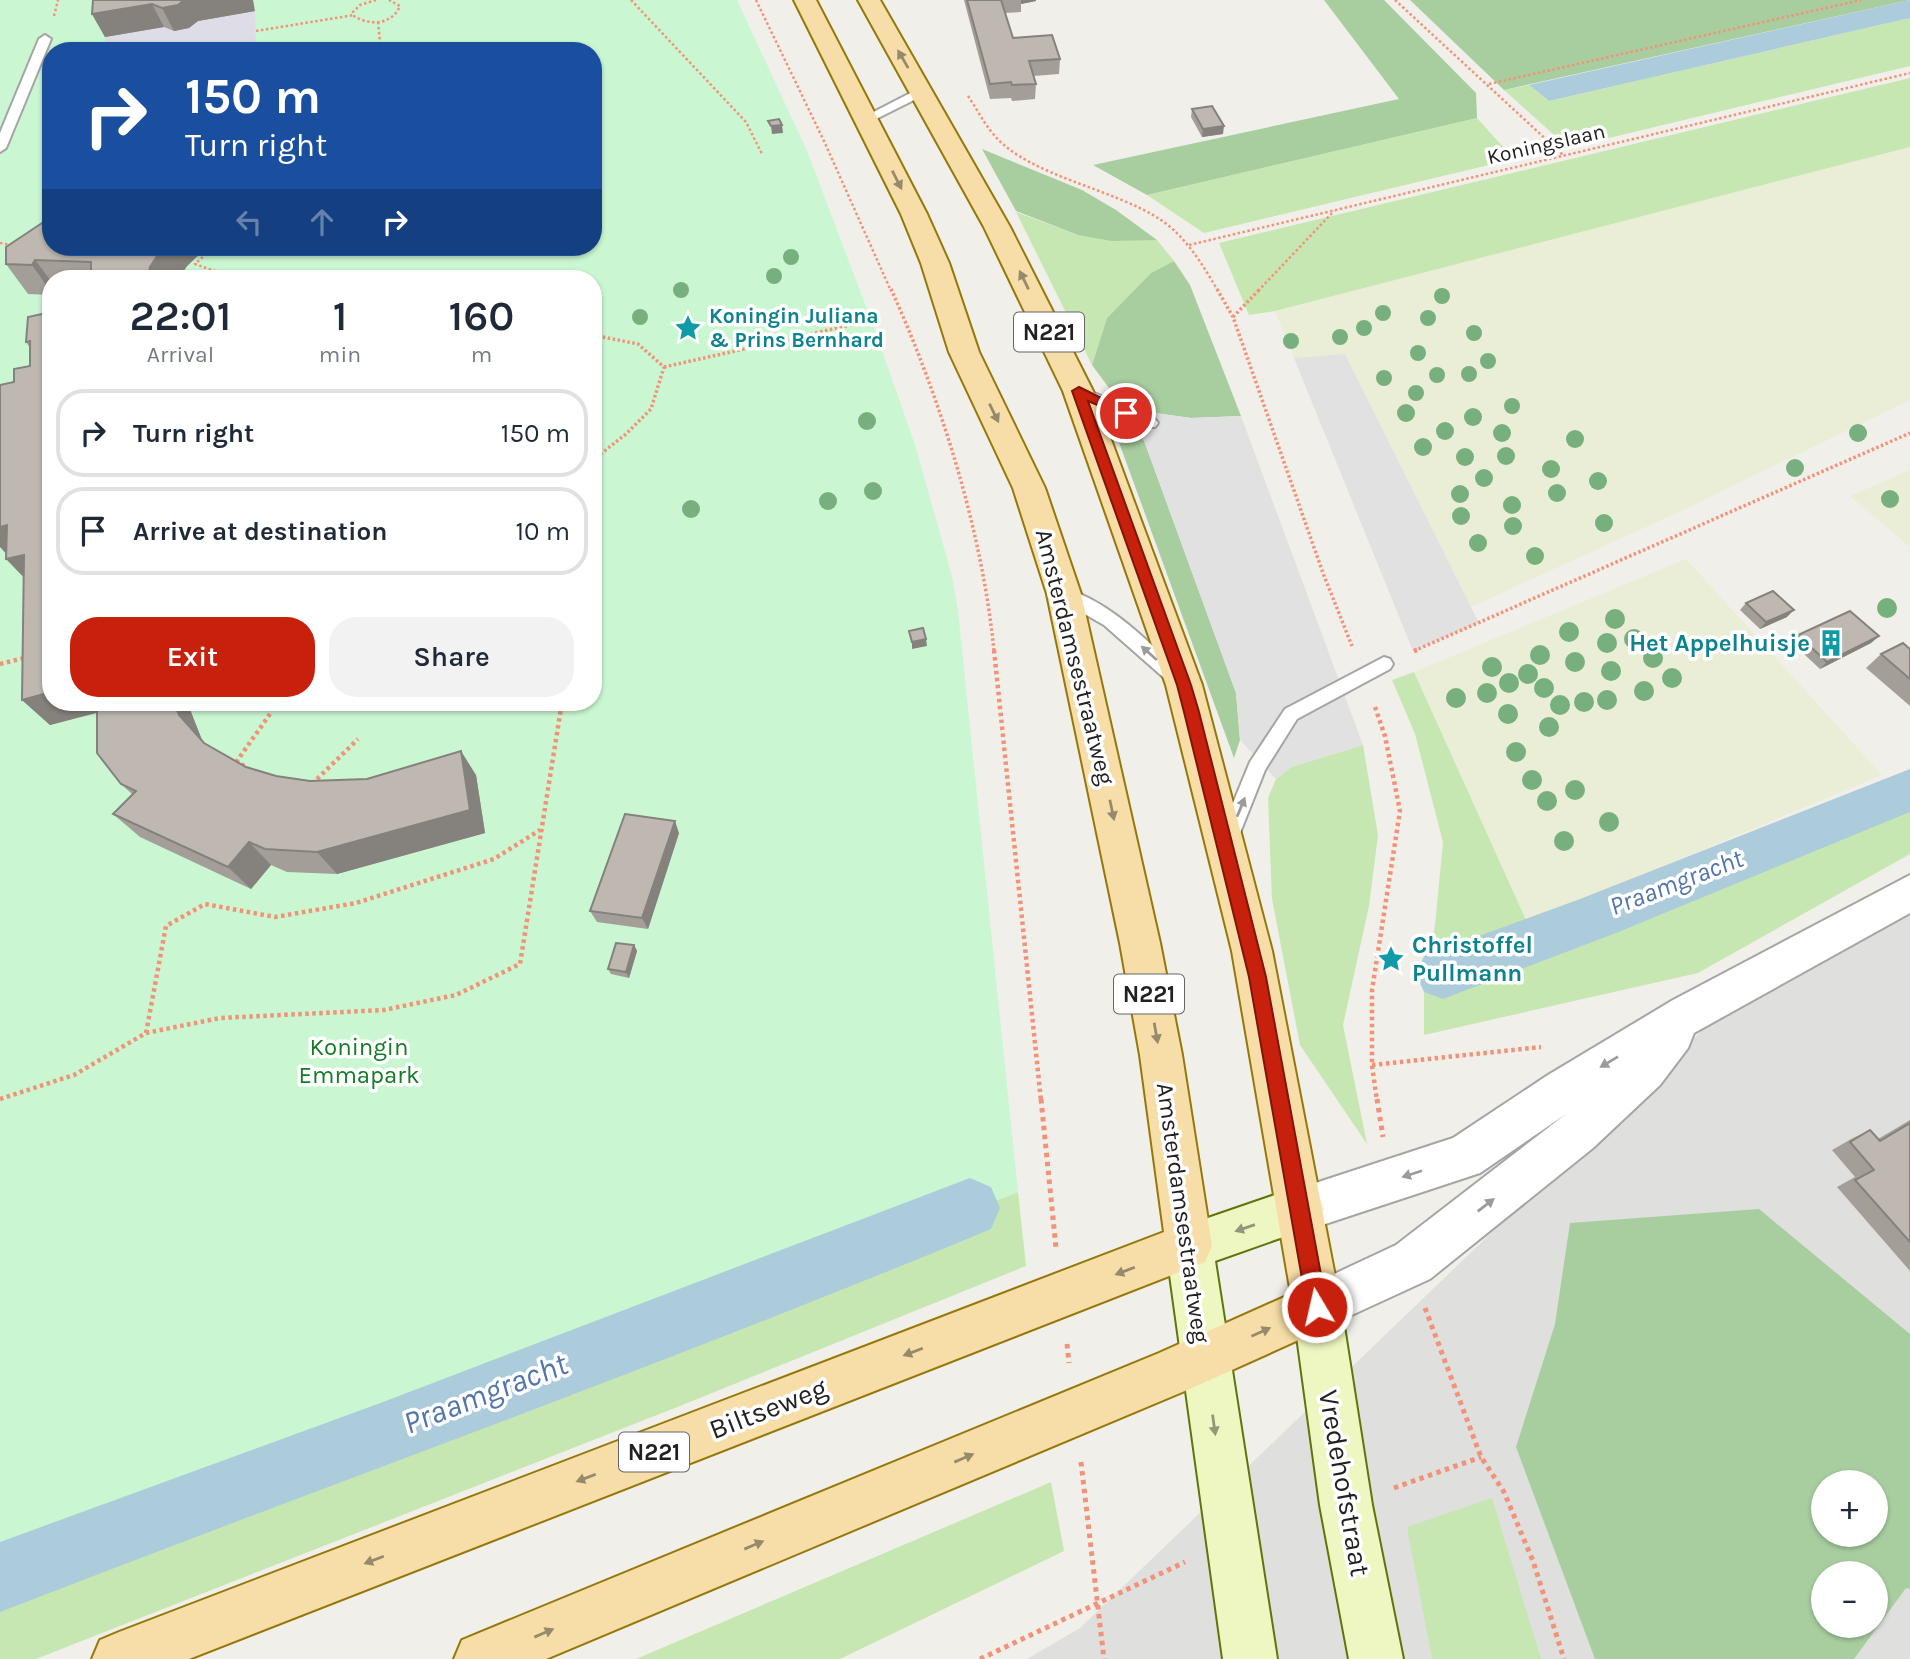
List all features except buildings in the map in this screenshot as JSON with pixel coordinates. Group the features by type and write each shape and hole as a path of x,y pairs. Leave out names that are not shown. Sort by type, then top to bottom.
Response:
{"main road":[{"name":"Amsterdamsestraatweg","path":"805,0 914,214 935,263 964,352 1029,488 1064,594 1140,943 1161,1055 1204,1357"},
{"name":"N221","path":"869,0 998,227 1079,391 1184,685 1258,977 1317,1307"},
{"name":"Biltseweg","path":"119,1659 1189,1246 1301,1209"},
{"path":"481,1659 1204,1357 1317,1307"},
{"name":"Vredehofstraat","path":"1317,1307 1346,1505 1376,1659"},
{"path":"1204,1357 1250,1659"}],"street":[{"path":"1301,1209 1464,1157 1563,1090 1688,1014 1910,892"},
{"path":"1317,1307 1413,1262 1577,1133 1645,1070 1688,1014"}],"lane":[{"path":"0,148 42,46"},
{"path":"866,119 922,91"},
{"path":"1079,391 1150,423"},
{"path":"1064,594 1088,604 1114,622 1184,685"},
{"path":"1225,846 1258,767 1291,714 1384,664"}],"path":[{"path":"256,31 354,15 360,5 376,0"},
{"path":"354,15 362,22 393,18 400,10 398,3 389,0"},
{"path":"631,0 746,122 762,154"},
{"path":"756,0 824,141 901,312 947,440 988,590 1061,1295 1104,1659"},
{"path":"1395,0 1489,84 1563,156"},
{"path":"1489,84 1861,0"},
{"path":"378,22 380,42"},
{"name":"Koningslaan","path":"1189,245 1910,73"},
{"path":"968,95 995,136 1013,152 1033,164 1163,221 1189,245 1233,317 1323,573 1385,736 1400,811 1372,990 1372,1065 1390,1181"},
{"path":"1233,317 1335,210"},
{"path":"0,243 22,247"},
{"path":"204,256 195,264 212,270"},
{"path":"664,367 864,322"},
{"path":"602,337 638,344 664,367"},
{"path":"602,453 651,409 664,367"},
{"path":"1384,664 1910,433"},
{"path":"0,664 31,656"},
{"path":"0,1099 74,1075 146,1033 220,1018 384,1010 456,995 520,964 561,711"},
{"path":"256,774 237,761 270,714"},
{"path":"311,785 358,739"},
{"path":"146,1033 166,926 205,904 275,917 356,904 494,859 541,829"},
{"path":"1372,1065 1543,1047"},
{"path":"1413,1262 1420,1296 1481,1457 1504,1492 1533,1561 1563,1659"},
{"path":"1346,1505 1481,1457"},
{"path":"980,1659 1163,1571 1231,1544"}],"shaded area":[{"path":"255,11 256,42 105,42 105,37 164,27 174,31 189,28 197,21"},
{"path":"1345,354 1479,623 1413,651 1294,358"},
{"path":"1155,413 1191,418 1241,416 1363,745 1291,767 1276,779 1240,740 1236,693 1143,438"},
{"path":"1910,915 1910,1659 1027,1659 1080,1628 1714,1019"}],"green space":[{"name":"Koningin Emmapark","path":"0,0 737,0 808,153 876,333 915,445 952,576 958,611 1018,1192 383,1435 0,1577"},
{"path":"1324,0 1384,0 1476,93 1477,118 1147,195 1093,165 1399,99"},
{"path":"1410,0 1910,0 1504,90"},
{"path":"1910,18 1910,66 1588,143 1553,134 1504,90 1529,85 1549,101"},
{"path":"1910,78 1910,147 1275,311 1249,315 1219,243"},
{"path":"1477,118 1514,159 1204,233 1147,195"},
{"path":"1910,147 1910,400 1683,510 1471,607 1345,354 1294,358 1275,311"},
{"path":"982,149 1082,190 1116,210 1157,240 1112,241 1078,235 1016,211"},
{"path":"1016,212 1078,235 1157,240 1174,261 1151,273 1107,318 1092,365"},
{"path":"1174,261 1190,285 1241,416 1191,418 1155,413 1109,388 1092,365 1107,318 1151,273"},
{"path":"1109,415 1143,438 1236,693 1240,740 1234,758"},
{"path":"1910,470 1910,547 1850,496"},
{"path":"1686,559 1882,775 1527,923 1414,672"},
{"path":"1414,672 1540,951 1587,936 1910,811 1910,854 1698,973 1424,1035 1424,985 1435,925 1443,842 1415,734 1392,680"},
{"path":"1363,745 1378,835 1369,906 1343,1025 1367,1144 1300,1045 1272,899 1268,798 1276,779 1291,767"},
{"path":"1018,1192 1026,1266 680,1406 36,1659 0,1659 0,1577 383,1435"},
{"path":"1759,1209 1910,1334 1910,1589 1906,1588 1888,1613 1888,1561 1811,1561 1811,1638 1869,1638 1854,1659 1595,1659 1516,1447 1555,1324 1570,1223"},
{"path":"1051,1482 1064,1551 840,1659 636,1659"},
{"path":"1492,1498 1541,1659 1432,1659 1407,1527"}],"water":[{"path":"1910,0 1910,18 1549,101 1529,85"}],"waterway":[{"name":"Praamgracht","path":"1443,974 1597,916 1910,790"},
{"name":"Praamgracht","path":"0,1577 383,1435 970,1208"}],"place":[{"name":"Koningin Juliana & Prins Bernhard","path":"688,328"},
{"name":"Het Appelhuisje","path":"1831,643"},
{"name":"Christoffel Pullmann","path":"1391,959"}],"route":[{"path":"1126,413 1079,391 1184,685 1258,977 1317,1307"}]}
